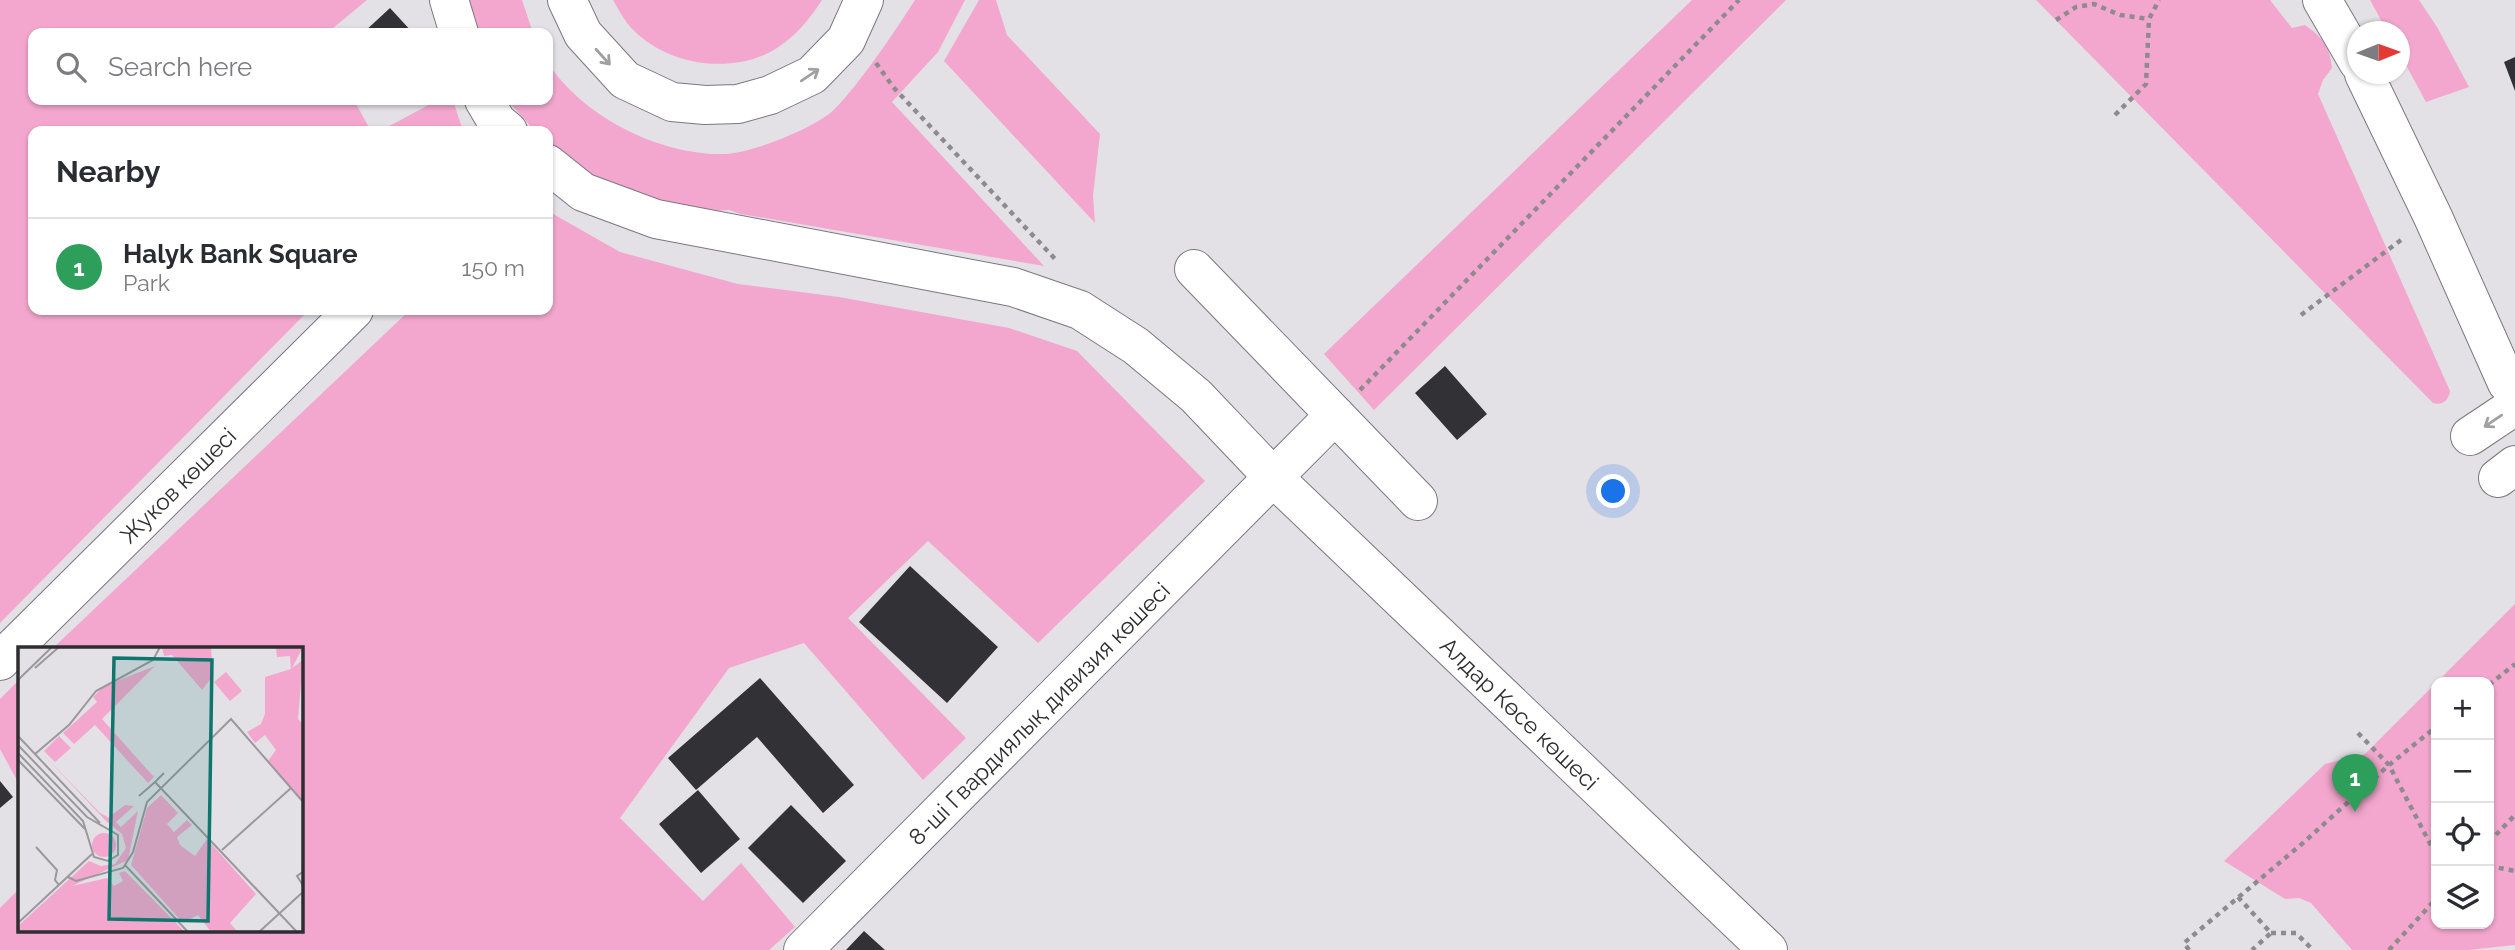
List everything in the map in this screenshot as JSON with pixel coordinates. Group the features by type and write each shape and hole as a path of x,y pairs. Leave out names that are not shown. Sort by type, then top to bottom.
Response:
{"street":[{"path":"449,0 457,28"},
{"path":"567,0 583,34 625,80 673,102 705,105 738,104 770,95 812,75 846,40 864,0"},
{"path":"2322,0 2347,44"},
{"path":"2369,84 2433,216 2507,383 2515,390"},
{"path":"487,105 502,126"},
{"name":"Алдар Көсе көшесі","path":"553,168 583,192 656,219 1013,287 1080,310 1136,346 1196,396 1273,477 1768,950"},
{"path":"1194,269 1418,501"},
{"name":"Жуков көшесі","path":"0,661 349,315"},
{"path":"2470,436 2515,406"},
{"name":"8-ші Гвардиялық дивизия көшесі","path":"803,950 1335,415"}],"path":[{"path":"1335,415 1739,0"},
{"path":"2115,115 2146,84 2149,19 2159,0"},
{"path":"2056,20 2076,7 2094,4 2120,15 2149,19"},
{"path":"871,56 894,88 1062,266"},
{"path":"2301,315 2433,216"},
{"path":"2494,681 2515,664"},
{"path":"2189,950 2184,943 2431,731"},
{"path":"2358,733 2389,765 2431,845"},
{"path":"2494,837 2515,814"},
{"path":"2494,867 2515,871"},
{"path":"2238,897 2272,933"},
{"path":"2389,950 2431,904"},
{"path":"2252,950 2272,933 2296,933 2313,950"}],"shaded area":[{"path":"0,0 367,0 333,28 28,28 28,105 357,105 368,126 28,126 28,315 304,315 0,623"},
{"path":"462,0 522,0 531,28 474,28"},
{"path":"613,0 822,0 797,32 782,45 747,61 709,64 691,61 656,47 627,23"},
{"path":"915,0 965,0 938,52 892,102 1044,266 729,210 693,212 596,182 553,150 553,126 530,126 512,105 553,105 553,69 581,100 626,130 675,148 700,153 737,152 765,145 819,121 854,87"},
{"path":"979,0 996,0 1007,35 1100,134 1093,196 1095,223 944,61"},
{"path":"1692,0 1786,0 1374,410 1324,354"},
{"path":"2036,0 2270,0 2292,28 2305,25 2316,34 2327,48 2332,68 2323,80 2318,94 2450,391 2447,400 2439,404 2433,403"},
{"path":"2370,0 2419,0 2437,27 2469,87 2426,102 2410,72 2410,21 2382,21"},
{"path":"429,105 455,105 461,126 389,126"},
{"path":"553,214 620,252 738,284 839,297 1009,328 1077,351 1205,481 1038,643 928,541 848,618 966,738 923,780 804,643 729,668 620,818 703,901 741,863 795,927 769,950 0,950 0,908 18,890 18,932 303,932 303,647 54,647 405,315 553,315"},
{"path":"2515,604 2515,945 2468,950 2352,950 2311,903 2299,898 2285,899 2224,861 2325,764 2365,754 2431,688 2431,929 2494,929 2494,677 2442,677"},
{"path":"18,681 18,782 0,749 0,699"}],"building":[{"path":"390,8 408,28 368,28"},
{"path":"2515,57 2515,91 2504,62"},
{"path":"1445,366 1487,414 1457,440 1415,393"},
{"path":"910,566 998,647 947,703 859,622"},
{"path":"760,678 854,785 823,813 757,737 696,790 668,758"},
{"path":"0,781 13,797 0,808"},
{"path":"698,790 740,839 701,873 659,824"},
{"path":"791,805 846,861 803,903 748,848"},
{"path":"864,931 885,950 846,950"}],"place":[{"name":"Halyk Bank Square","path":"2355,812"}]}
